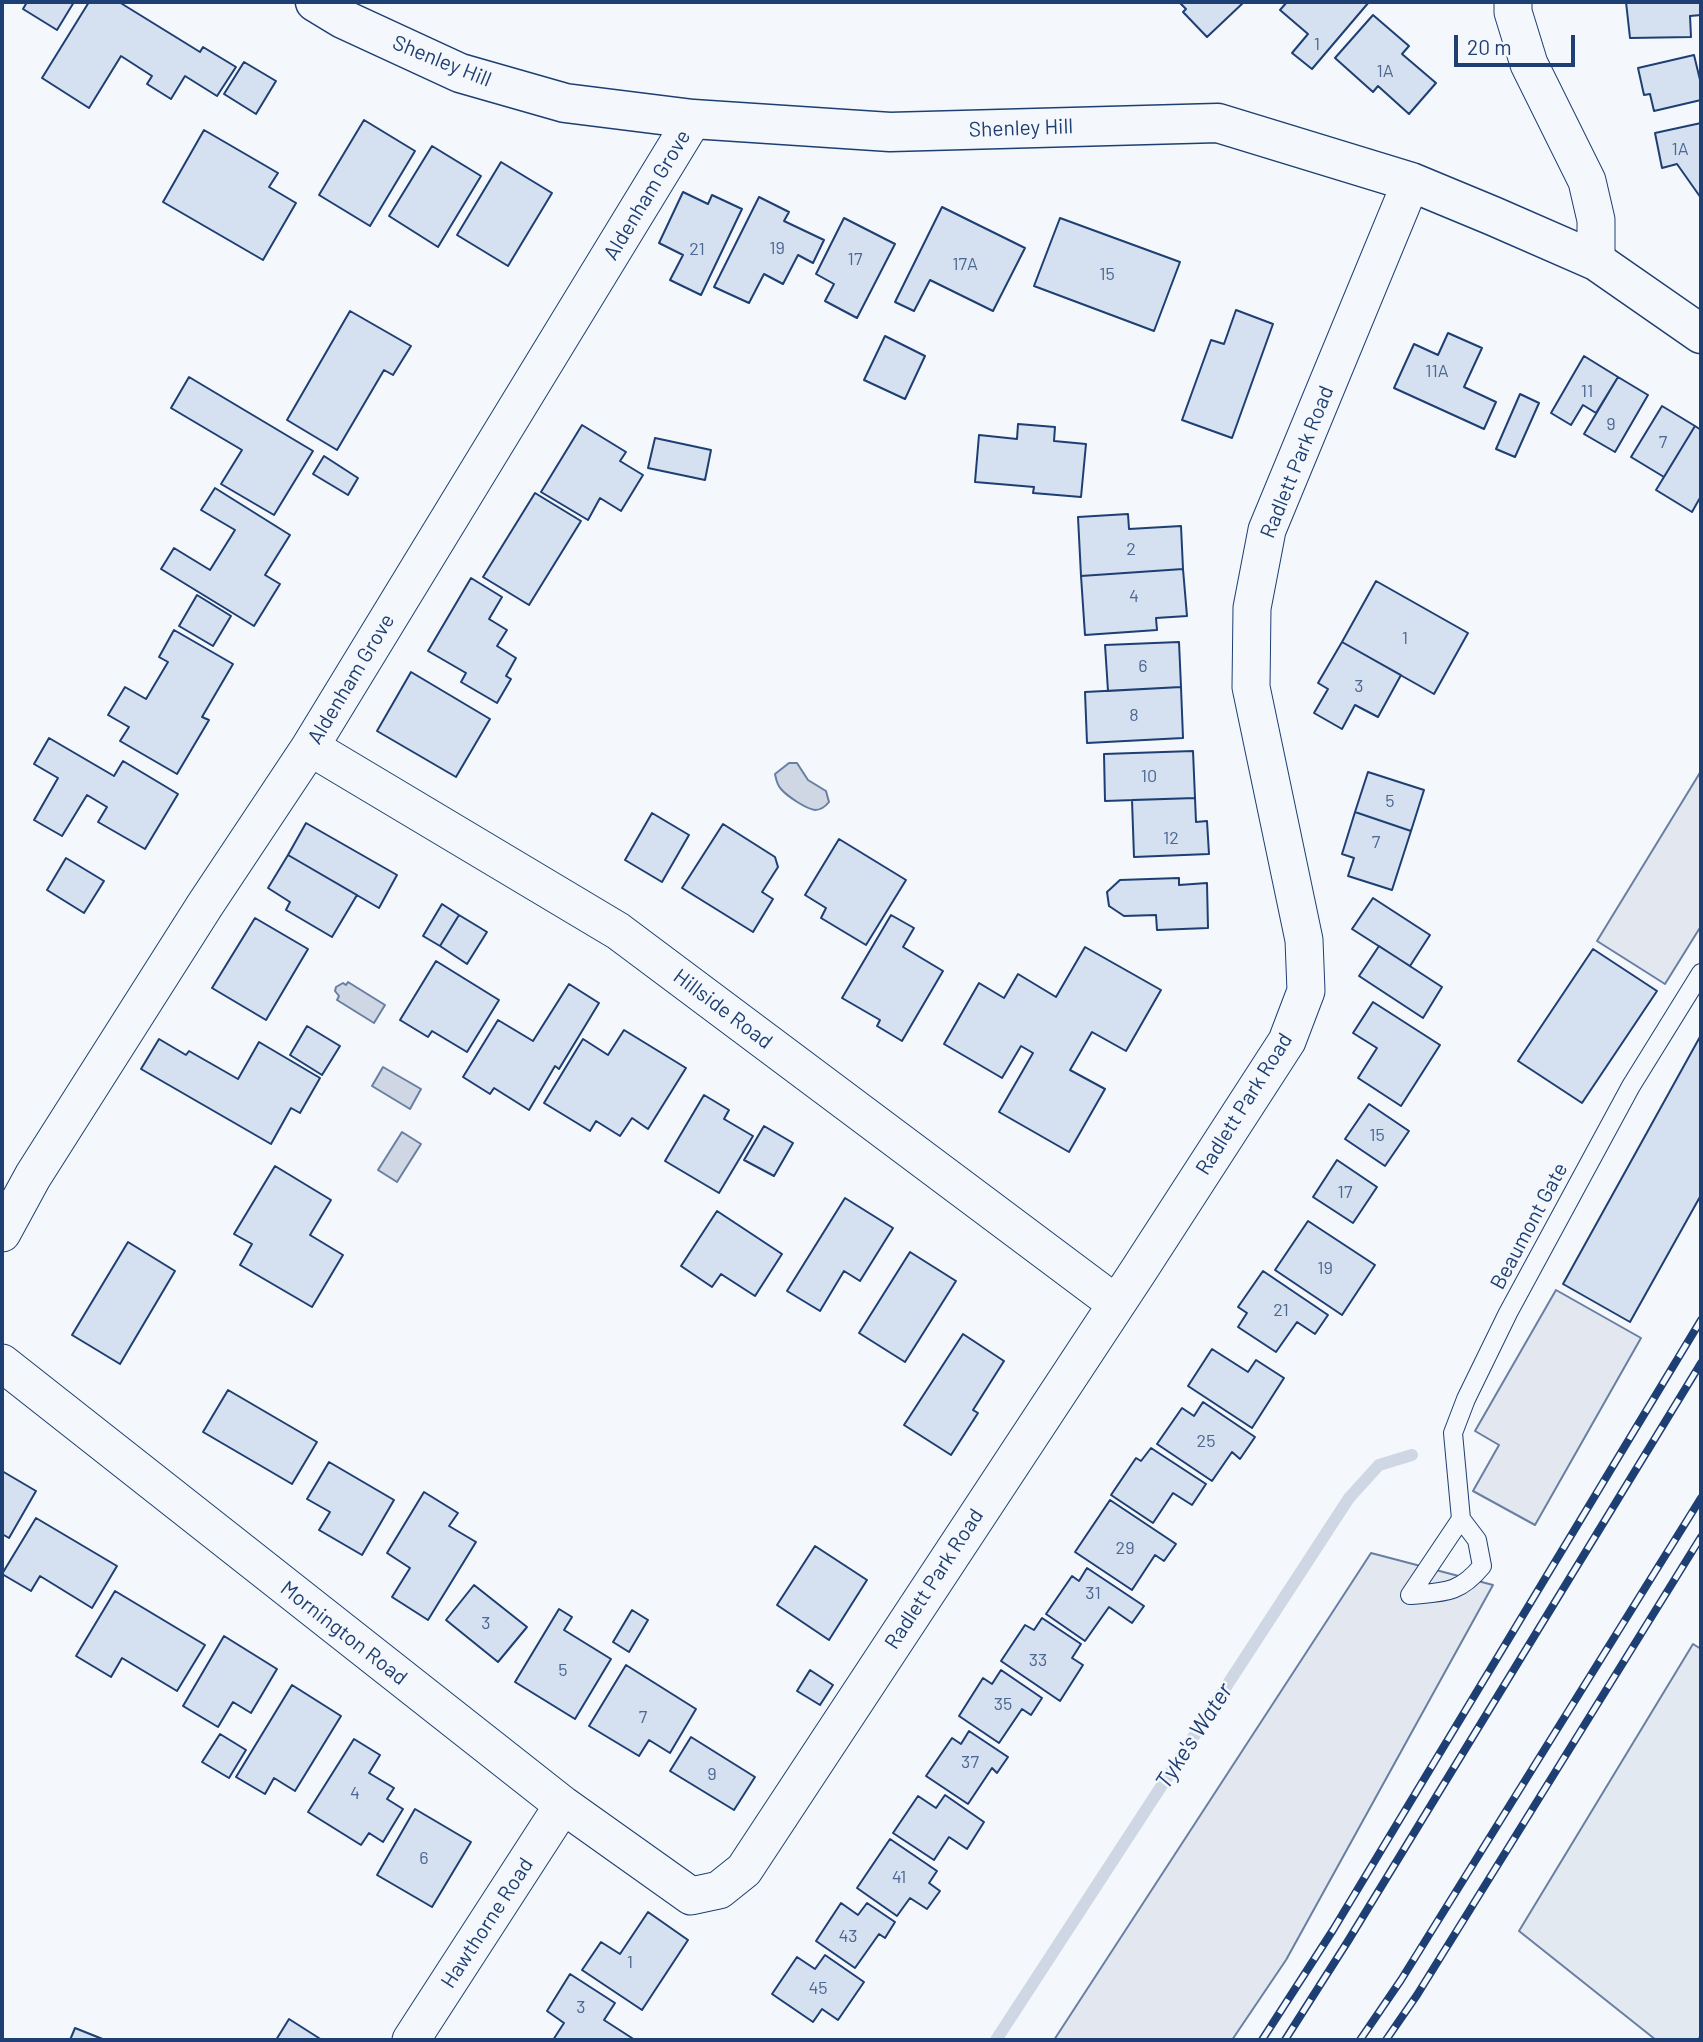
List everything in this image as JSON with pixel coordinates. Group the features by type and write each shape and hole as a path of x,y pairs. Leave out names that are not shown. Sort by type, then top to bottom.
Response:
{"street":[{"name":"Shenley Hill","path":"314,2 343,19 460,73 565,103 693,119 890,132 1218,122 1411,182 1595,261 1701,334"},
{"path":"1513,2 1513,12 1529,64 1587,181 1596,220 1595,261"},
{"name":"Aldenham Grove","path":"2,1233 33,1176 205,905 310,747 693,119"},
{"name":"Radlett Park Road","path":"691,1896 719,1889 744,1870 1287,1041 1306,991 1304,940 1251,687 1252,608 1267,530 1411,182"},
{"name":"Hillside Road","path":"310,747 618,931 1115,1303"},
{"name":"Mornington Road","path":"2,1363 563,1805 691,1896"},
{"name":"Hawthorne Road","path":"411,2040 563,1805"}],"lane":[{"name":"Beaumont Gate","path":"1461,1519 1453,1433 1466,1399 1508,1313 1631,1086 1701,973"},
{"path":"1461,1519 1477,1540 1482,1566 1470,1581 1453,1591 1410,1595 1461,1519"}],"shaded area":[{"path":"789,763 797,763 808,780 826,791 829,802 824,807 815,810 807,807 780,787 775,774"},
{"path":"1701,771 1701,926 1665,984 1597,941"},
{"path":"348,982 385,1005 374,1023 337,1000 339,996 335,991 336,987"},
{"path":"383,1067 421,1089 410,1109 372,1086"},
{"path":"402,1132 421,1144 397,1182 378,1170"},
{"path":"1556,1290 1641,1338 1535,1525 1473,1491 1499,1445 1475,1431"},
{"path":"1371,1553 1493,1585 1286,1960 1232,2040 1054,2040"},
{"path":"1693,1644 1701,1649 1701,2035 1698,2040 1656,2040 1519,1931"}],"building":[{"path":"27,2 74,2 57,30 23,9"},
{"path":"89,2 119,2 200,52 203,47 236,67 217,96 185,76 171,99 147,84 152,76 121,56 89,108 42,78"},
{"path":"1179,2 1244,2 1207,37 1183,12 1186,9"},
{"path":"1287,2 1369,2 1312,69 1292,53 1308,34 1280,10"},
{"path":"1626,2 1701,2 1701,15 1690,16 1691,37 1630,38"},
{"path":"1373,15 1409,46 1402,54 1436,83 1409,114 1378,86 1373,92 1335,58"},
{"path":"1694,55 1701,84 1701,100 1654,111 1650,94 1644,95 1638,68"},
{"path":"244,62 276,81 256,114 224,94"},
{"path":"364,120 415,151 370,226 319,195"},
{"path":"1701,123 1701,198 1677,164 1662,168 1655,133"},
{"path":"204,130 278,173 269,187 296,203 263,260 163,202"},
{"path":"432,146 481,176 438,247 389,216"},
{"path":"501,162 552,193 508,266 457,235"},
{"path":"683,192 708,204 712,195 742,209 701,295 670,280 683,255 659,243"},
{"path":"759,197 789,212 784,221 824,240 813,263 798,255 783,284 764,274 749,303 714,287"},
{"path":"942,207 1025,248 993,311 930,280 914,311 895,302"},
{"path":"844,218 895,244 857,318 825,301 834,284 816,274"},
{"path":"1060,218 1180,262 1154,331 1034,286"},
{"path":"1236,310 1273,324 1232,438 1182,420 1211,340 1224,344"},
{"path":"350,311 411,346 393,375 384,370 337,450 287,420"},
{"path":"1448,333 1482,348 1464,387 1496,402 1484,429 1394,388 1414,344 1438,355"},
{"path":"885,336 925,356 905,399 864,380"},
{"path":"1584,356 1618,377 1596,413 1583,405 1571,425 1551,413"},
{"path":"189,377 313,451 274,515 221,484 242,450 171,408"},
{"path":"1618,377 1648,395 1615,452 1584,434"},
{"path":"1520,394 1539,403 1515,457 1496,449"},
{"path":"1662,406 1695,426 1664,477 1631,457"},
{"path":"1018,424 1055,427 1054,441 1086,444 1081,497 1033,493 1034,487 975,482 979,435 1017,439"},
{"path":"582,425 626,452 620,461 643,475 621,511 600,498 588,520 541,492"},
{"path":"1695,426 1701,430 1701,496 1692,512 1656,490"},
{"path":"655,438 711,450 705,480 648,468"},
{"path":"324,456 358,478 348,495 313,474"},
{"path":"215,488 290,535 265,575 280,584 254,626 161,569 174,548 210,570 235,530 201,510"},
{"path":"535,493 581,521 529,605 483,577"},
{"path":"1128,514 1129,529 1181,526 1183,569 1081,576 1078,517"},
{"path":"1183,569 1187,616 1156,618 1157,630 1085,635 1081,576"},
{"path":"471,578 502,597 489,619 507,630 497,646 516,658 506,676 511,679 497,703 461,682 466,673 428,651"},
{"path":"1376,581 1468,633 1434,694 1342,642"},
{"path":"197,595 231,616 213,646 179,626"},
{"path":"174,630 233,664 202,717 209,720 177,774 120,741 129,727 108,715 125,687 146,699 168,662 159,657"},
{"path":"1179,642 1181,687 1108,691 1105,645"},
{"path":"1342,642 1401,675 1378,717 1355,705 1342,729 1314,713 1328,689 1318,683"},
{"path":"411,672 490,719 456,777 377,731"},
{"path":"1181,687 1183,738 1087,743 1085,692"},
{"path":"49,738 114,776 123,761 178,794 145,849 98,822 107,807 87,795 62,836 34,820 58,778 34,764"},
{"path":"1193,751 1195,798 1105,801 1104,754"},
{"path":"1368,772 1424,790 1411,831 1355,812"},
{"path":"1195,798 1196,822 1207,821 1209,854 1134,857 1132,800"},
{"path":"1355,812 1411,831 1392,890 1348,876 1354,858 1342,854"},
{"path":"652,813 689,835 662,882 625,860"},
{"path":"306,823 397,875 379,908 288,855"},
{"path":"723,824 775,857 778,867 762,892 773,899 753,932 682,888"},
{"path":"839,839 906,880 866,945 821,918 826,908 805,895"},
{"path":"288,855 357,895 332,937 286,910 290,902 268,888"},
{"path":"66,858 104,881 84,913 47,890"},
{"path":"1179,878 1179,885 1207,883 1208,928 1157,930 1156,915 1124,916 1109,906 1107,892 1120,880"},
{"path":"1373,898 1430,935 1410,966 1352,929"},
{"path":"442,904 459,915 440,946 423,936"},
{"path":"459,915 487,932 467,964 440,946"},
{"path":"891,915 914,928 903,947 943,971 902,1041 877,1026 880,1020 842,998"},
{"path":"255,918 308,949 266,1020 212,988"},
{"path":"1379,946 1442,987 1423,1018 1359,976"},
{"path":"1085,947 1161,990 1126,1051 1092,1032 1070,1070 1105,1089 1069,1152 999,1112 1033,1053 1021,1046 1002,1078 944,1044 979,983 1004,998 1018,974 1056,997"},
{"path":"1593,949 1657,991 1582,1103 1518,1061"},
{"path":"436,961 499,1000 467,1052 432,1031 428,1037 400,1020"},
{"path":"569,984 599,1003 559,1069 555,1066 529,1110 494,1088 490,1094 463,1077 498,1020 533,1041"},
{"path":"1373,1002 1440,1045 1401,1106 1358,1078 1377,1048 1353,1033"},
{"path":"307,1026 340,1046 322,1075 290,1055"},
{"path":"624,1030 686,1068 648,1129 632,1118 620,1136 596,1121 590,1131 544,1103 583,1039 608,1055"},
{"path":"1701,1035 1701,1195 1630,1322 1563,1284"},
{"path":"159,1039 186,1055 189,1051 238,1079 259,1042 320,1078 300,1113 291,1108 271,1144 141,1069"},
{"path":"704,1095 729,1110 724,1119 753,1136 719,1193 665,1161"},
{"path":"1369,1104 1409,1131 1385,1166 1345,1139"},
{"path":"764,1126 793,1143 774,1176 744,1160"},
{"path":"1337,1160 1377,1187 1353,1223 1313,1197"},
{"path":"275,1166 331,1200 310,1235 343,1255 312,1307 240,1265 252,1244 234,1234"},
{"path":"845,1198 893,1228 860,1281 844,1271 820,1311 787,1291"},
{"path":"717,1211 782,1254 755,1296 721,1274 712,1287 681,1266"},
{"path":"1308,1221 1375,1265 1342,1315 1275,1270"},
{"path":"128,1242 175,1271 120,1364 72,1335"},
{"path":"910,1252 956,1281 905,1362 859,1333"},
{"path":"1263,1271 1328,1315 1315,1334 1297,1322 1276,1352 1238,1327 1247,1313 1238,1307"},
{"path":"963,1334 1004,1361 973,1410 978,1413 951,1455 904,1425"},
{"path":"1212,1349 1248,1372 1256,1360 1284,1378 1252,1428 1188,1386"},
{"path":"228,1390 317,1442 292,1484 203,1432"},
{"path":"1203,1402 1255,1437 1240,1459 1232,1452 1212,1481 1157,1444 1182,1408 1194,1416"},
{"path":"1151,1448 1206,1484 1192,1505 1173,1493 1153,1523 1111,1495 1136,1458 1141,1461"},
{"path":"329,1462 394,1500 362,1555 319,1530 330,1512 307,1499"},
{"path":"2,1471 36,1491 9,1538 2,1534"},
{"path":"424,1492 458,1513 449,1526 476,1542 428,1620 392,1597 410,1568 387,1553"},
{"path":"1110,1500 1176,1544 1164,1561 1155,1555 1132,1590 1075,1552"},
{"path":"36,1518 117,1566 92,1608 40,1576 31,1591 2,1574"},
{"path":"815,1546 867,1580 829,1640 777,1605"},
{"path":"1087,1568 1144,1606 1132,1623 1109,1607 1085,1641 1046,1614 1072,1576 1079,1581"},
{"path":"474,1585 527,1627 498,1662 446,1620"},
{"path":"115,1591 205,1645 177,1691 122,1658 111,1677 76,1656"},
{"path":"559,1609 572,1617 564,1630 611,1659 575,1719 515,1682"},
{"path":"632,1610 648,1620 629,1652 613,1642"},
{"path":"1042,1618 1081,1644 1072,1658 1083,1665 1060,1701 1001,1661 1025,1625 1034,1630"},
{"path":"224,1636 277,1669 251,1713 233,1702 218,1727 183,1706"},
{"path":"626,1665 696,1709 670,1753 649,1740 639,1756 589,1726"},
{"path":"810,1670 833,1685 820,1705 797,1691"},
{"path":"1001,1670 1042,1698 1031,1715 1022,1709 999,1743 959,1716 983,1678 992,1684"},
{"path":"292,1685 341,1716 295,1791 274,1778 265,1794 236,1777"},
{"path":"969,1731 1008,1757 997,1773 992,1768 968,1804 926,1776 952,1738 961,1744"},
{"path":"220,1734 246,1750 229,1778 202,1762"},
{"path":"691,1737 755,1777 734,1810 670,1771"},
{"path":"354,1739 380,1755 369,1773 394,1788 387,1799 403,1809 383,1842 369,1833 361,1845 308,1812"},
{"path":"945,1795 984,1822 967,1849 949,1837 934,1860 893,1833 918,1796 936,1808"},
{"path":"415,1809 471,1842 432,1907 377,1875"},
{"path":"890,1839 937,1871 929,1883 940,1891 927,1909 910,1898 897,1916 857,1888"},
{"path":"841,1903 858,1915 867,1903 895,1922 885,1938 879,1934 855,1968 816,1941"},
{"path":"648,1912 688,1940 642,2010 582,1970 601,1942 620,1954"},
{"path":"825,1955 864,1982 838,2020 822,2009 813,2022 772,1994 797,1957 815,1969"},
{"path":"570,1974 615,2003 604,2020 635,2040 553,2040 564,2023 547,2011"},
{"path":"289,2019 322,2040 276,2040"},
{"path":"75,2028 105,2040 70,2040"}],"waterway":[{"name":"Tyke's Water","path":"996,2040 1349,1498 1379,1465 1412,1455"}],"railway":[{"path":"1262,2040 1333,1930 1701,1320"},
{"path":"1285,2040 1701,1363"},
{"path":"1360,2040 1401,1980 1701,1498"},
{"path":"1386,2040 1417,1995 1701,1537"}]}
